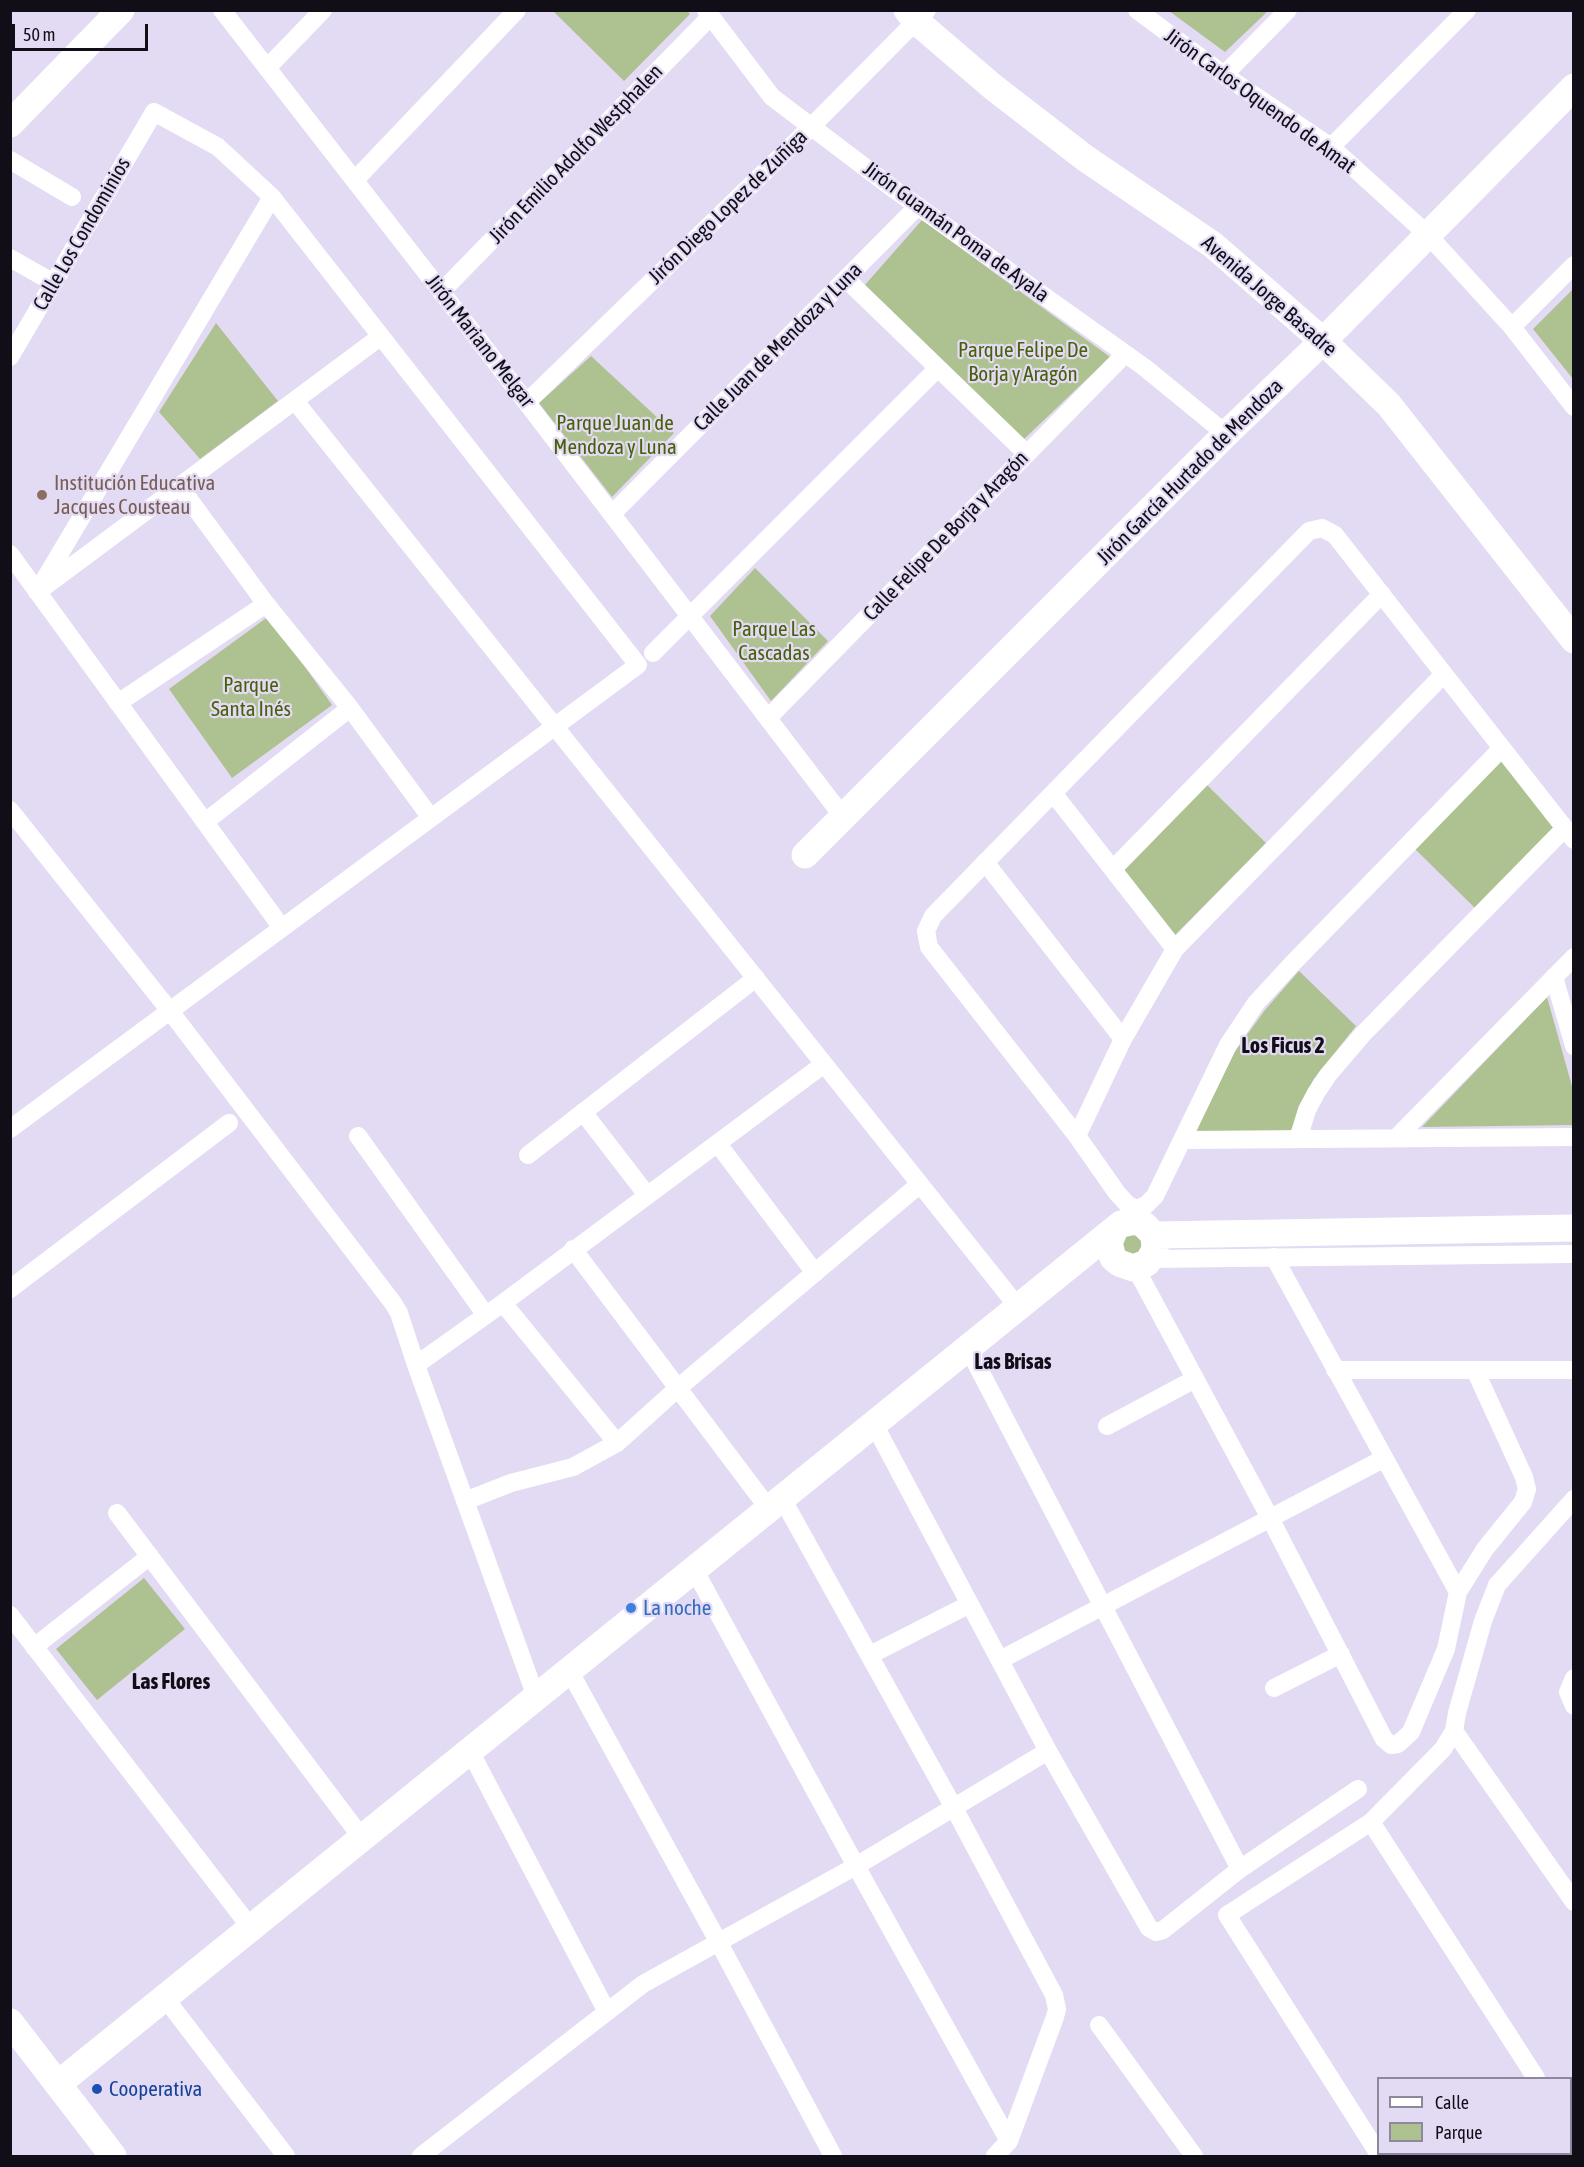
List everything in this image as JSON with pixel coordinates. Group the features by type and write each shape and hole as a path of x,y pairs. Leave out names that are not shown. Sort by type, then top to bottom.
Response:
{"street":[{"path":"10,124 121,10"},
{"name":"Jirón Mariano Melgar","path":"222,10 527,402 844,818"},
{"path":"267,68 323,10"},
{"path":"355,180 517,10"},
{"name":"Jirón Carlos Oquendo de Amat","path":"1137,10 1224,75 1331,147 1428,235 1512,327 1574,407"},
{"path":"1224,75 1288,10"},
{"path":"1331,147 1467,10"},
{"name":"Jirón Guamán Poma de Ayala","path":"708,13 772,97 918,207 1125,354 1226,434"},
{"name":"Jirón Emilio Adolfo Westphalen","path":"441,292 708,13"},
{"name":"Jirón Diego Lopez de Zuñiga","path":"527,402 812,126 917,14"},
{"name":"Avenida Jorge Basadre","path":"917,14 993,87 1085,158 1213,245 1323,341 1389,405 1574,640"},
{"name":"Jirón García Hurtado de Mendoza","path":"805,855 1226,434 1323,341 1574,87"},
{"name":"Calle Los Condominios","path":"10,357 154,111 218,147 272,197"},
{"path":"10,160 72,197"},
{"path":"10,1129 638,665 272,197 38,592"},
{"name":"Calle Juan de Mendoza y Luna","path":"612,514 918,207"},
{"path":"10,258 54,283"},
{"path":"1512,327 1574,265"},
{"path":"846,279 1027,454"},
{"path":"38,592 380,338"},
{"name":"Calle Felipe De Borja y Aragón","path":"768,718 1125,354"},
{"path":"653,653 938,368"},
{"path":"294,401 1018,1307"},
{"path":"180,487 266,604 350,708 431,818"},
{"path":"1298,1139 1312,1101 1328,1075 1364,1034 1569,834 1335,535 1322,528 1309,531 985,862 933,916 926,931 926,939 929,947 1128,1205 1135,1240 1195,1379 1384,1739 1391,1745 1398,1744 1411,1732 1446,1649 1458,1592 1485,1549 1523,1502 1527,1489 1524,1477 1475,1370"},
{"path":"10,554 282,928"},
{"path":"1113,869 1382,594"},
{"path":"118,703 266,604"},
{"path":"1077,1136 1123,1039 1175,949 1444,674"},
{"path":"205,822 350,708"},
{"path":"1135,1240 1146,1205 1155,1196 1228,1045 1256,1003 1502,748"},
{"path":"1053,793 1175,949"},
{"path":"10,810 170,1011 399,1313 536,1697"},
{"path":"985,862 1123,1039"},
{"path":"1396,1138 1574,957"},
{"path":"1554,977 1574,1046"},
{"path":"528,1155 756,978"},
{"path":"416,1365 824,1064"},
{"path":"583,1112 647,1195"},
{"path":"10,1289 229,1123"},
{"path":"358,1136 485,1314"},
{"path":"1183,1140 1574,1137"},
{"path":"718,1144 815,1273"},
{"path":"465,1501 511,1483 573,1467 617,1443 678,1388 920,1184"},
{"path":"58,2084 1076,1261 1135,1240 1574,1228"},
{"path":"1135,1240 1274,1257 1574,1254"},
{"path":"573,1250 678,1388 776,1503 870,1655 1054,1995 1057,2009 1009,2141 995,2157"},
{"path":"1274,1257 1458,1592"},
{"path":"503,1303 617,1443"},
{"path":"968,1348 1240,1869"},
{"path":"1335,1370 1574,1371"},
{"path":"1107,1426 1195,1379"},
{"path":"874,1424 1048,1751 1149,1928 1156,1932 1163,1930 1240,1869 1358,1790"},
{"path":"999,1660 1383,1459"},
{"path":"1377,2151 1227,1915 1371,1821 1443,1749 1454,1731 1483,1621 1497,1585 1574,1499"},
{"path":"117,1513 363,1838"},
{"path":"34,1647 150,1556"},
{"path":"694,1569 1009,2141"},
{"path":"870,1655 970,1604"},
{"path":"10,1615 251,1928"},
{"path":"1274,1688 1341,1654"},
{"path":"569,1671 719,1943 833,2157"},
{"path":"1574,1678 1568,1692 1574,1707"},
{"path":"1454,1731 1574,1902"},
{"path":"470,1751 607,2012"},
{"path":"421,2157 643,1984 856,1866 1048,1751"},
{"path":"1371,1821 1535,2077"},
{"path":"165,1998 286,2157"},
{"path":"10,2022 113,2157"},
{"path":"1099,2025 1194,2157"}],"green space":[{"path":"553,11 687,11 690,14 624,81"},
{"path":"1169,11 1268,11 1225,52"},
{"name":"Parque Felipe De Borja y Aragón","path":"922,220 1110,357 1022,441 864,286"},
{"path":"1573,289 1573,379 1533,329"},
{"path":"216,323 278,401 200,459 159,412"},
{"name":"Parque Juan de Mendoza y Luna","path":"591,356 674,433 612,497 539,403"},
{"name":"Parque Las Cascadas","path":"755,568 828,641 771,701 710,616"},
{"name":"Parque Santa Inés","path":"269,616 332,705 232,778 169,689"},
{"path":"1501,760 1554,827 1475,908 1415,849"},
{"path":"1207,785 1266,843 1175,935 1123,871"},
{"path":"1299,971 1356,1026 1313,1080 1292,1132 1196,1131 1234,1053 1265,1010"},
{"path":"1547,997 1573,1090 1573,1125 1422,1127"},
{"path":"1118,1234 1148,1236 1133,1262 1116,1239"},
{"path":"144,1578 185,1629 97,1700 56,1649"}],"place":[{"name":"Institución Educativa Jacques Cousteau","path":"42,495"},
{"name":"La noche","path":"631,1608"},
{"name":"Cooperativa","path":"97,2089"}],"district":[{"name":"Los Ficus 2","path":"1283,1046"},
{"name":"Las Brisas","path":"1013,1362"},
{"name":"Las Flores","path":"171,1682"}]}
